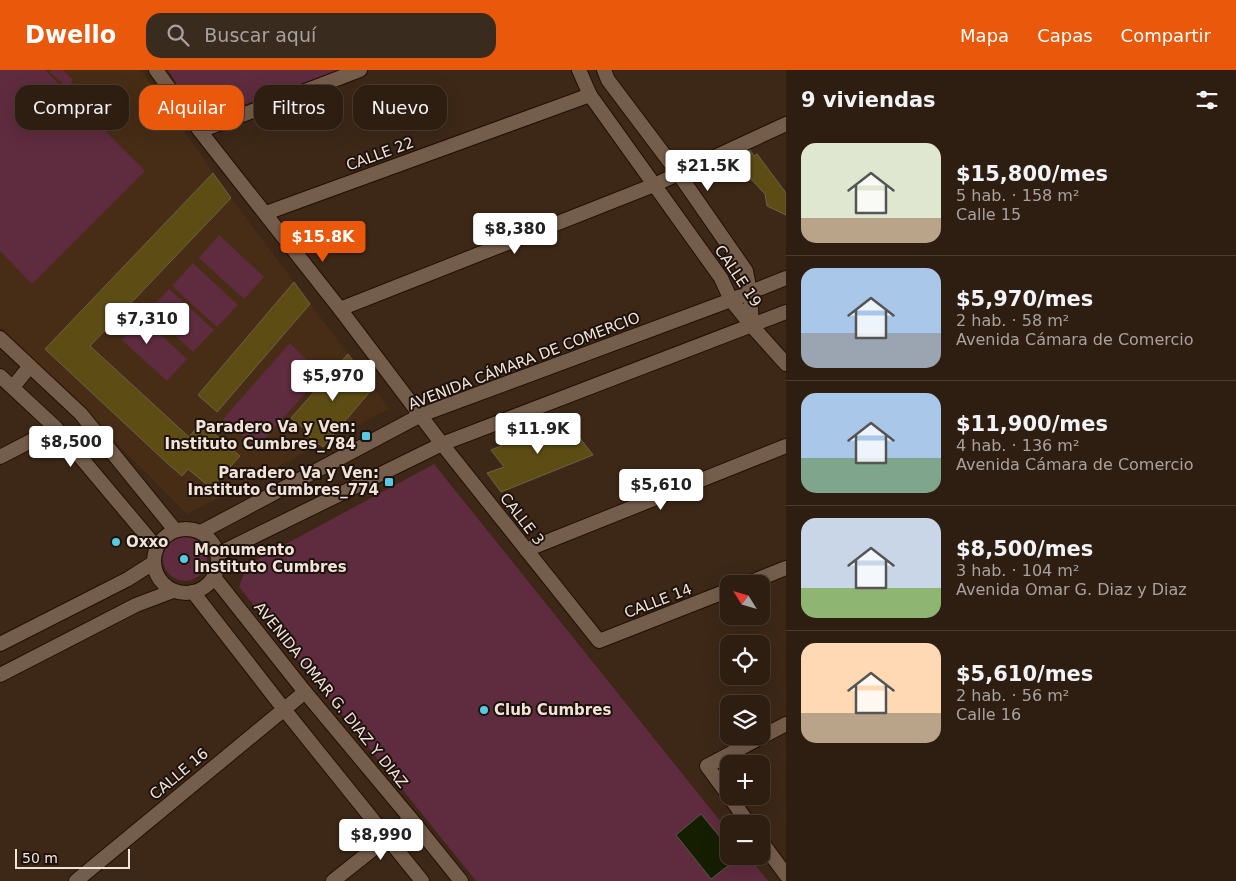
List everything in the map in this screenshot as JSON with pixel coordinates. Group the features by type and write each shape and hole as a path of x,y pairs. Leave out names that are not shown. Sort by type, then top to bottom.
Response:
{"street":[{"name":"CALLE 3","path":"156,70 200,131 340,308 442,444 599,641"},
{"path":"200,131 360,70"},
{"name":"CALLE 19","path":"579,70 590,95 722,278 731,300 752,326"},
{"name":"CALLE 19","path":"604,70 608,80 678,173 746,271 750,292 752,326"},
{"name":"CALLE 22","path":"266,213 590,95"},
{"path":"340,308 654,185 786,124"},
{"name":"AVENIDA CÁMARA DE COMERCIO","path":"201,532 421,416 786,278"},
{"path":"218,554 442,444 786,312"},
{"path":"752,326 786,364"},
{"path":"0,338 81,414 175,530"},
{"path":"13,387 30,366"},
{"path":"0,376 56,428 156,547"},
{"path":"0,457 56,428"},
{"path":"526,550 786,446"},
{"path":"188,528 201,532 208,537 218,554 217,569 214,576 205,587 193,592 180,593 173,591 160,580 153,563 156,547 161,540 175,530 188,528"},
{"path":"0,644 128,579 153,563"},
{"path":"768,575 786,568"},
{"name":"AVENIDA OMAR G. DIAZ Y DIAZ","path":"214,576 305,692 411,818 461,881"},
{"path":"0,675 136,605 173,591"},
{"path":"193,592 283,708 422,881"},
{"name":"CALLE 14","path":"599,641 720,594"},
{"name":"CALLE 16","path":"76,881 283,708 305,692"},
{"path":"728,755 786,724"},
{"path":"720,759 707,766 720,784"},
{"path":"333,881 411,818"},
{"path":"770,853 786,875"}],"shaded area":[{"path":"0,70 141,70 152,85 139,85 139,130 183,130 231,198 389,409 187,514 0,326"},
{"path":"0,70 45,70 60,85 15,85 15,130 104,130 145,171 32,284 0,251"},
{"path":"52,70 63,70 73,80 71,83 73,85 64,85 50,72"},
{"path":"168,70 353,70 306,85 254,85 254,102 244,105 244,85 177,85"},
{"path":"219,235 264,277 244,299 199,258"},
{"path":"193,263 238,305 217,327 172,286"},
{"path":"169,289 214,330 193,352 149,311"},
{"path":"142,317 187,359 167,381 122,340"},
{"path":"290,343 321,375 257,448 223,419"},
{"name":"Club Cumbres","path":"434,464 720,821 720,865 755,865 768,881 476,881 239,587 247,565"},
{"path":"185,537 197,541 203,547 207,559 203,571 197,577 185,581 173,577 167,571 163,559 167,547 173,541"},
{"path":"701,814 720,837 720,865 729,865 711,879 676,835"}],"building":[{"path":"750,150 754,156 757,154 786,193 786,215 767,206 765,194 752,180 741,179 729,162"},
{"path":"213,173 231,198 90,346 189,437 201,422 240,456 211,488 188,469 182,476 45,349"},
{"path":"294,282 310,304 217,412 198,395"},
{"path":"348,354 373,388 323,447 304,433 306,430 291,418"},
{"path":"565,419 593,455 501,492 487,473 504,467 491,450"}],"place":[{"name":"Paradero Va y Ven: Instituto Cumbres_784","path":"366,436"},
{"name":"Paradero Va y Ven: Instituto Cumbres_774","path":"389,482"},
{"name":"Oxxo","path":"116,542"},
{"name":"Monumento Instituto Cumbres","path":"184,559"},
{"name":"Club Cumbres","path":"484,710"}]}
